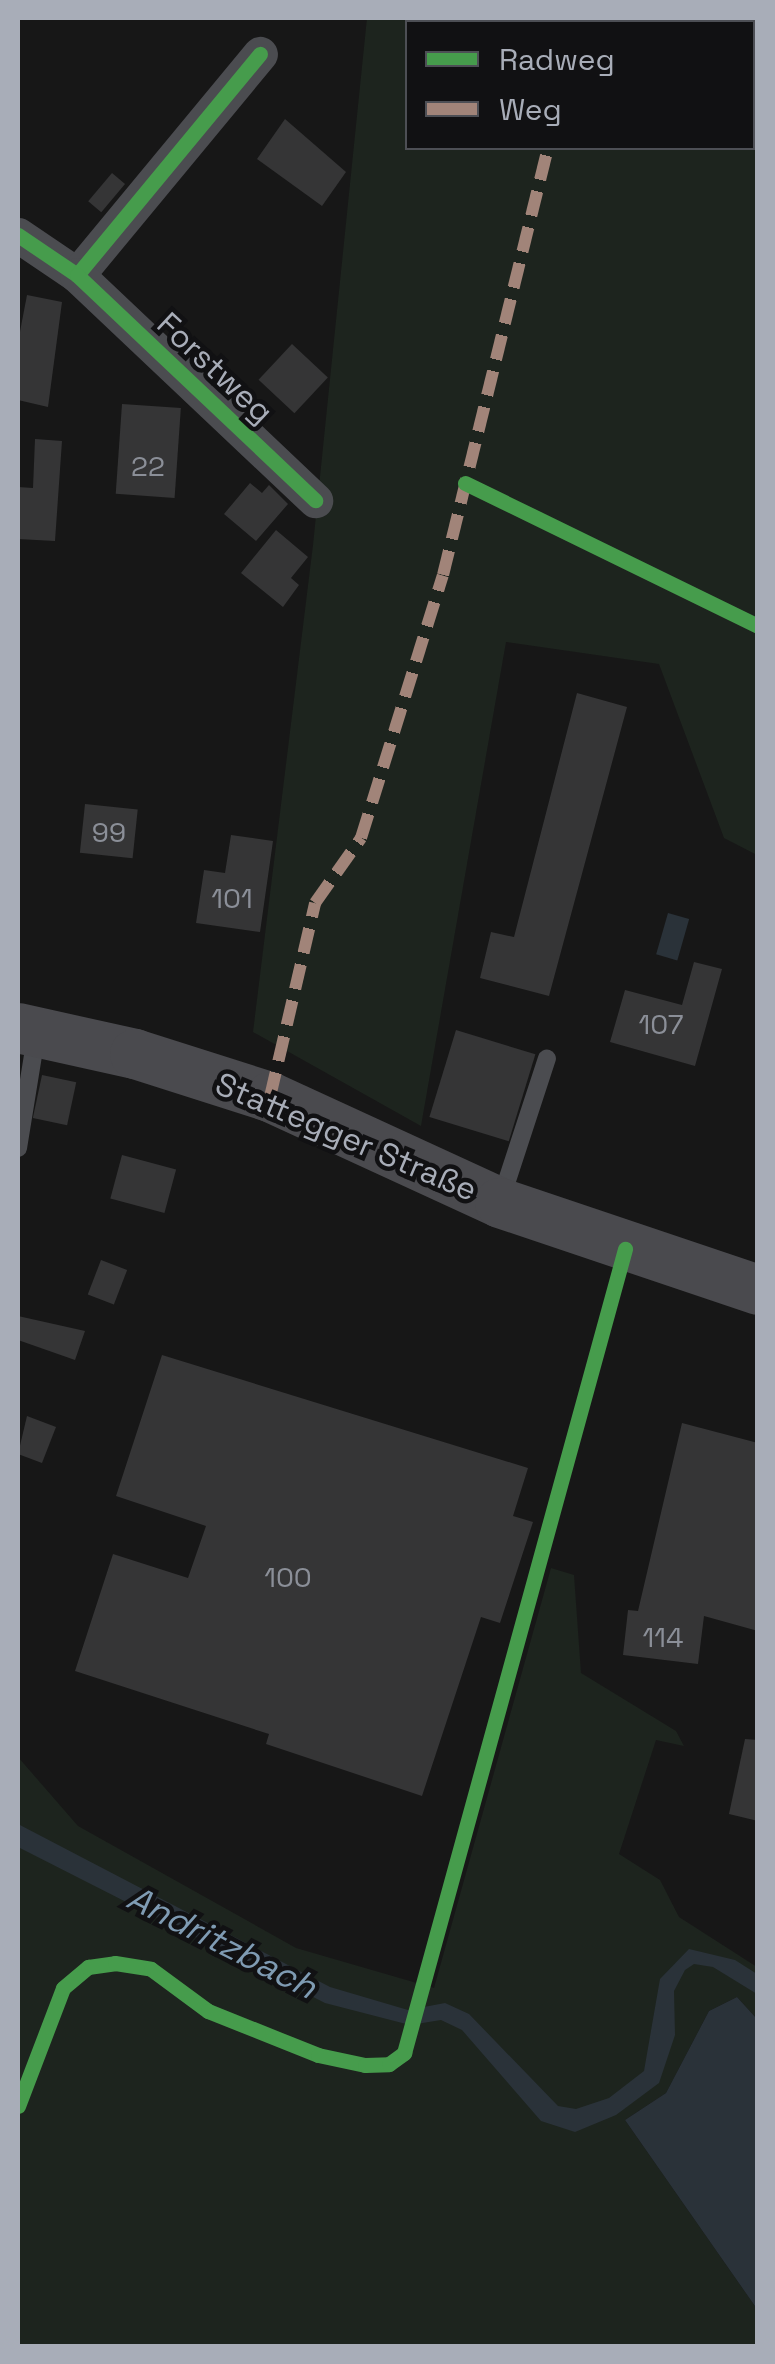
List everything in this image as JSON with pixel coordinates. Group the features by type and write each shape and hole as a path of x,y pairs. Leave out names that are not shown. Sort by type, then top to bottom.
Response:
{"main road":[{"name":"Stattegger Straße","path":"27,1030 135,1054 270,1098 500,1203 758,1290"}],"street":[{"path":"77,275 260,54"},
{"name":"Forstweg","path":"18,235 77,275 316,500"}],"lane":[{"path":"18,1148 27,1030"},
{"name":"Stattegger Straße","path":"500,1203 547,1058"}],"shaded area":[{"path":"367,18 757,18 757,855 724,838 659,664 506,642 421,1126 253,1032 313,545"},
{"path":"551,1568 574,1575 581,1673 676,1731 684,1746 656,1740 619,1854 660,1880 679,1917 757,1967 757,2019 737,1997 709,2011 666,2093 625,2120 757,2309 757,2346 18,2346 18,1757 78,1826 296,1948 434,1988"}],"water":[{"path":"668,913 689,919 677,960 656,954"},
{"name":"Andritzbach","path":"18,1824 330,1987 408,2010 445,2003 469,2014 558,2106 576,2109 609,2098 644,2071 660,1979 689,1949 735,1960 757,1974 757,1994 713,1967 694,1964 685,1970 674,1991 675,2035 659,2083 616,2115 575,2132 541,2121 462,2030 441,2020 410,2025 325,2003 18,1847"},
{"path":"737,1997 757,2019 757,2309 625,2120 666,2093 709,2011"}],"building":[{"path":"285,119 346,172 322,206 257,159"},
{"path":"112,173 125,184 101,212 88,201"},
{"path":"27,295 62,302 48,407 18,400 18,342"},
{"path":"292,344 328,377 294,413 259,380"},
{"path":"122,404 181,408 175,498 116,494"},
{"path":"35,439 62,441 55,541 18,539 18,487 33,488"},
{"path":"250,483 262,493 269,485 288,504 256,541 224,514"},
{"path":"276,530 308,557 291,578 299,585 283,607 241,573"},
{"path":"577,693 627,707 549,996 480,978 491,932 514,937"},
{"path":"85,804 138,810 133,858 80,853"},
{"path":"231,835 273,841 260,932 196,923 204,870 225,873"},
{"path":"694,962 722,969 695,1066 610,1042 625,990 682,1005"},
{"path":"456,1030 535,1054 509,1141 429,1117"},
{"path":"42,1075 76,1082 67,1125 33,1118"},
{"path":"122,1155 176,1169 164,1213 110,1198"},
{"path":"101,1260 127,1270 114,1305 88,1295"},
{"path":"18,1316 85,1331 75,1360 18,1340"},
{"path":"162,1355 528,1468 513,1516 533,1522 500,1623 481,1617 422,1796 266,1744 269,1734 75,1671 113,1554 188,1578 206,1526 116,1496"},
{"path":"27,1416 56,1427 42,1463 18,1454"},
{"path":"682,1423 758,1443 758,1631 704,1616 698,1664 623,1655 628,1610 638,1611"},
{"path":"745,1739 758,1740 758,1821 729,1814"}],"marked path":[{"path":"270,1097 315,903 361,838 443,575 548,150"}],"cycle path":[{"path":"18,235 77,275 260,54"},
{"path":"77,275 315,500"},
{"path":"465,483 758,626"},
{"path":"18,2106 63,1988 88,1967 115,1963 151,1969 208,2011 318,2055 365,2065 389,2064 404,2053 625,1249"}]}
